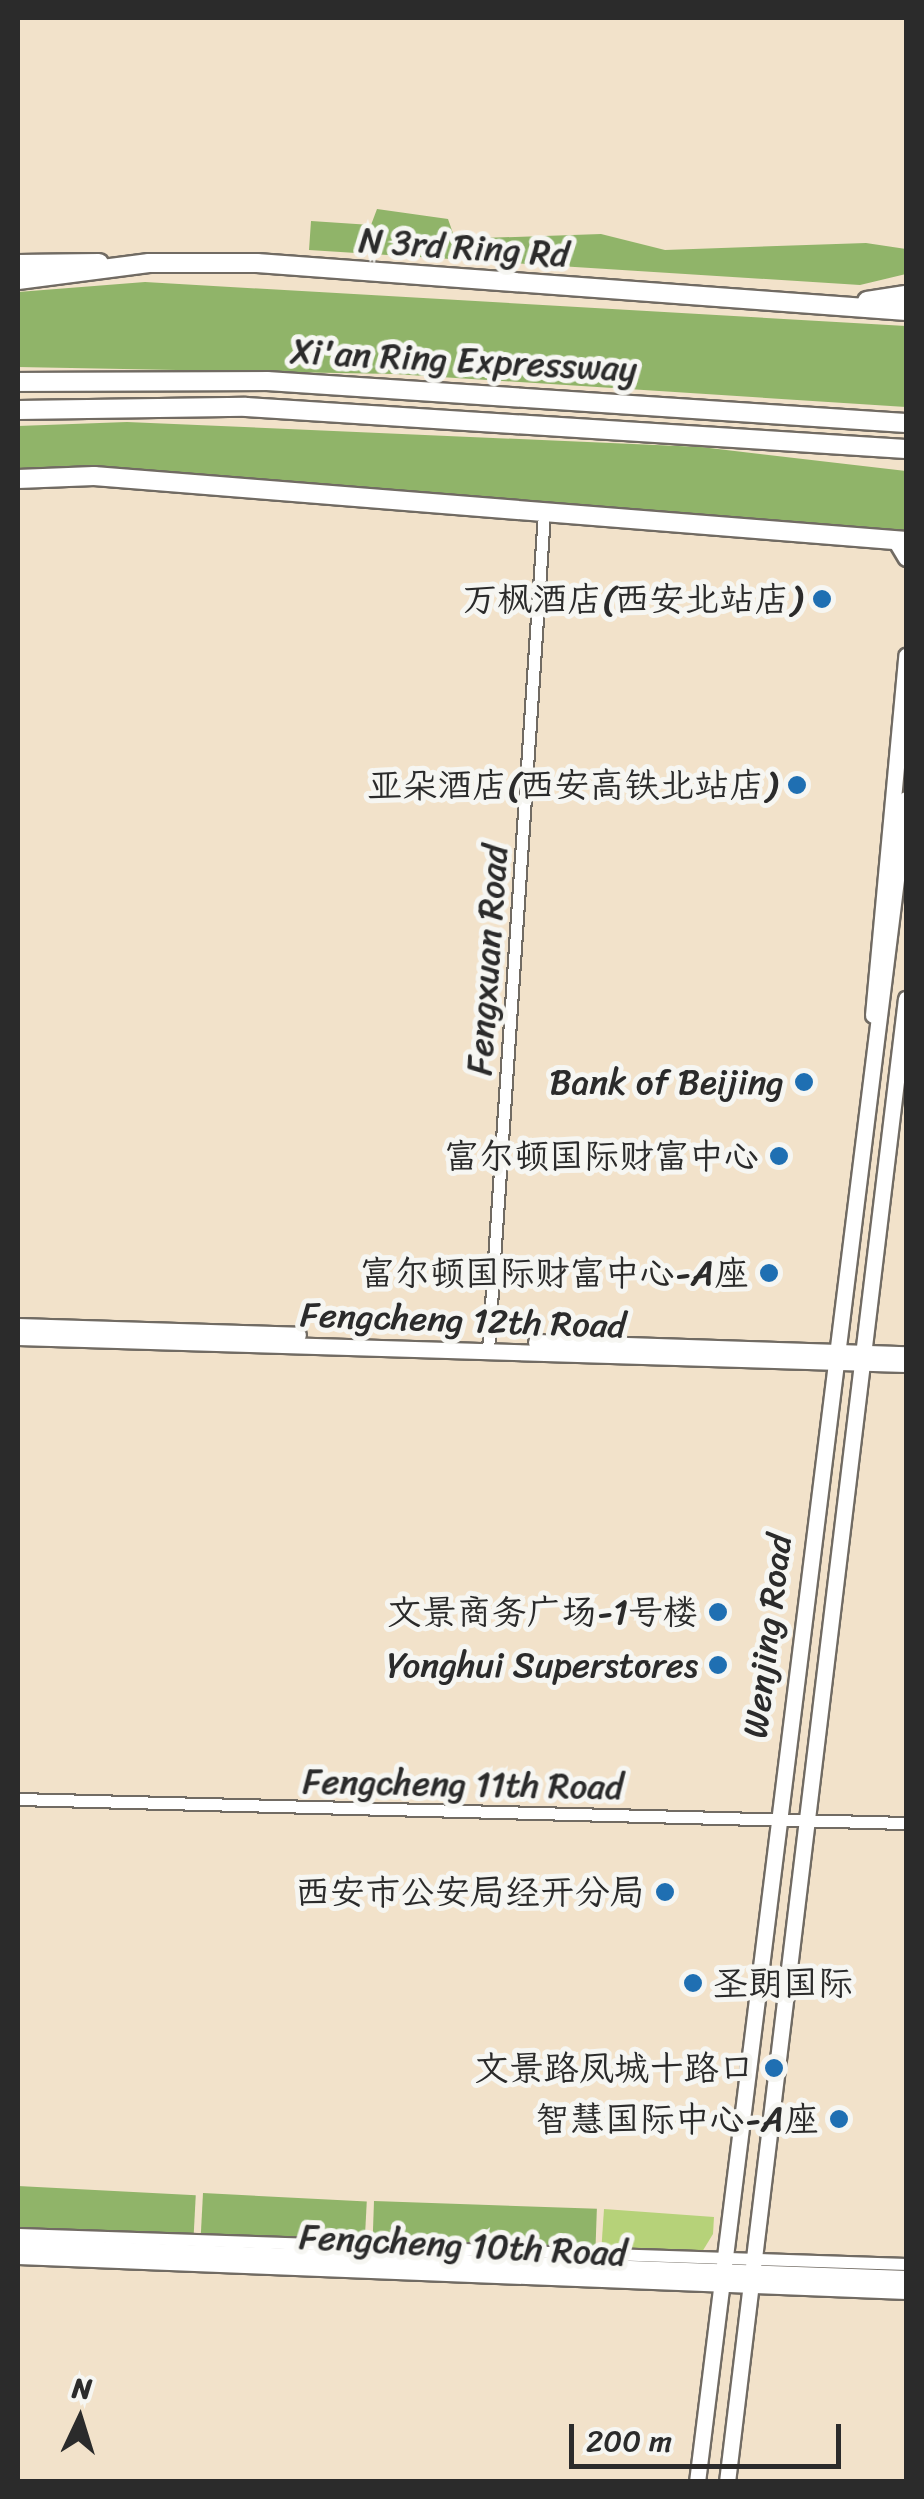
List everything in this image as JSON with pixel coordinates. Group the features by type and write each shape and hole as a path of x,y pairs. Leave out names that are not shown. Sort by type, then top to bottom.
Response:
{"highway":[{"path":"18,264 149,263"},
{"name":"N 3rd Ring Rd","path":"18,280 59,279 149,263 906,311"},
{"path":"829,305 906,296"},
{"name":"Xi'an Ring Expressway","path":"18,382 286,382 906,423"},
{"name":"Xi'an Ring Expressway","path":"18,410 246,407 906,449"},
{"path":"701,435 906,458"},
{"path":"18,479 94,476 901,541"},
{"path":"18,490 167,484"}],"main road":[{"path":"901,541 906,558"},
{"path":"875,1053 872,991 906,656"},
{"name":"Wenjing Road","path":"697,2482 775,1819 906,799"},
{"name":"Wenjing Road","path":"727,2482 906,999"},
{"path":"900,1072 906,1046"},
{"name":"Fengcheng 12th Road","path":"18,1326 833,1358 906,1354"},
{"name":"Fengcheng 12th Road","path":"18,1337 488,1345"},
{"name":"Fengcheng 12th Road","path":"862,1358 906,1364"},
{"name":"Fengcheng 10th Road","path":"18,2246 720,2271"},
{"name":"Fengcheng 10th Road","path":"18,2256 750,2271 906,2278"},
{"name":"Fengcheng 10th Road","path":"750,2271 906,2291"}],"street":[{"name":"Fengxuan Road","path":"488,1345 544,514"},
{"name":"Fengcheng 11th Road","path":"18,1799 906,1823"},
{"path":"18,2234 720,2271"},
{"path":"750,2271 906,2264"}],"green space":[{"path":"377,209 448,219 455,239 601,234 665,250 866,243 906,249 906,274 860,285 309,250 311,221 371,225"},
{"path":"145,282 906,326 906,407 394,374 18,367 18,292"},
{"path":"127,422 701,447 906,471 906,534 18,477 18,426"},
{"path":"18,2186 196,2195 193,2241 18,2232"},
{"path":"203,2193 367,2202 364,2248 201,2239"},
{"path":"374,2201 597,2209 595,2255 372,2247"},
{"path":"604,2209 714,2217 713,2234 702,2252 601,2254"}],"place":[{"name":"万枫酒店(西安北站店)","path":"822,599"},
{"name":"亚朵酒店(西安高铁北站店)","path":"797,785"},
{"name":"Bank of Beijing","path":"804,1082"},
{"name":"富尔顿国际财富中心","path":"779,1156"},
{"name":"富尔顿国际财富中心-A座","path":"769,1273"},
{"name":"文景商务广场-1号楼","path":"718,1612"},
{"name":"Yonghui Superstores","path":"718,1665"},
{"name":"西安市公安局经开分局","path":"665,1892"},
{"name":"圣朗国际","path":"693,1983"},
{"name":"文景路凤城十路口","path":"774,2068"},
{"name":"智慧国际中心-A座","path":"839,2119"}]}
